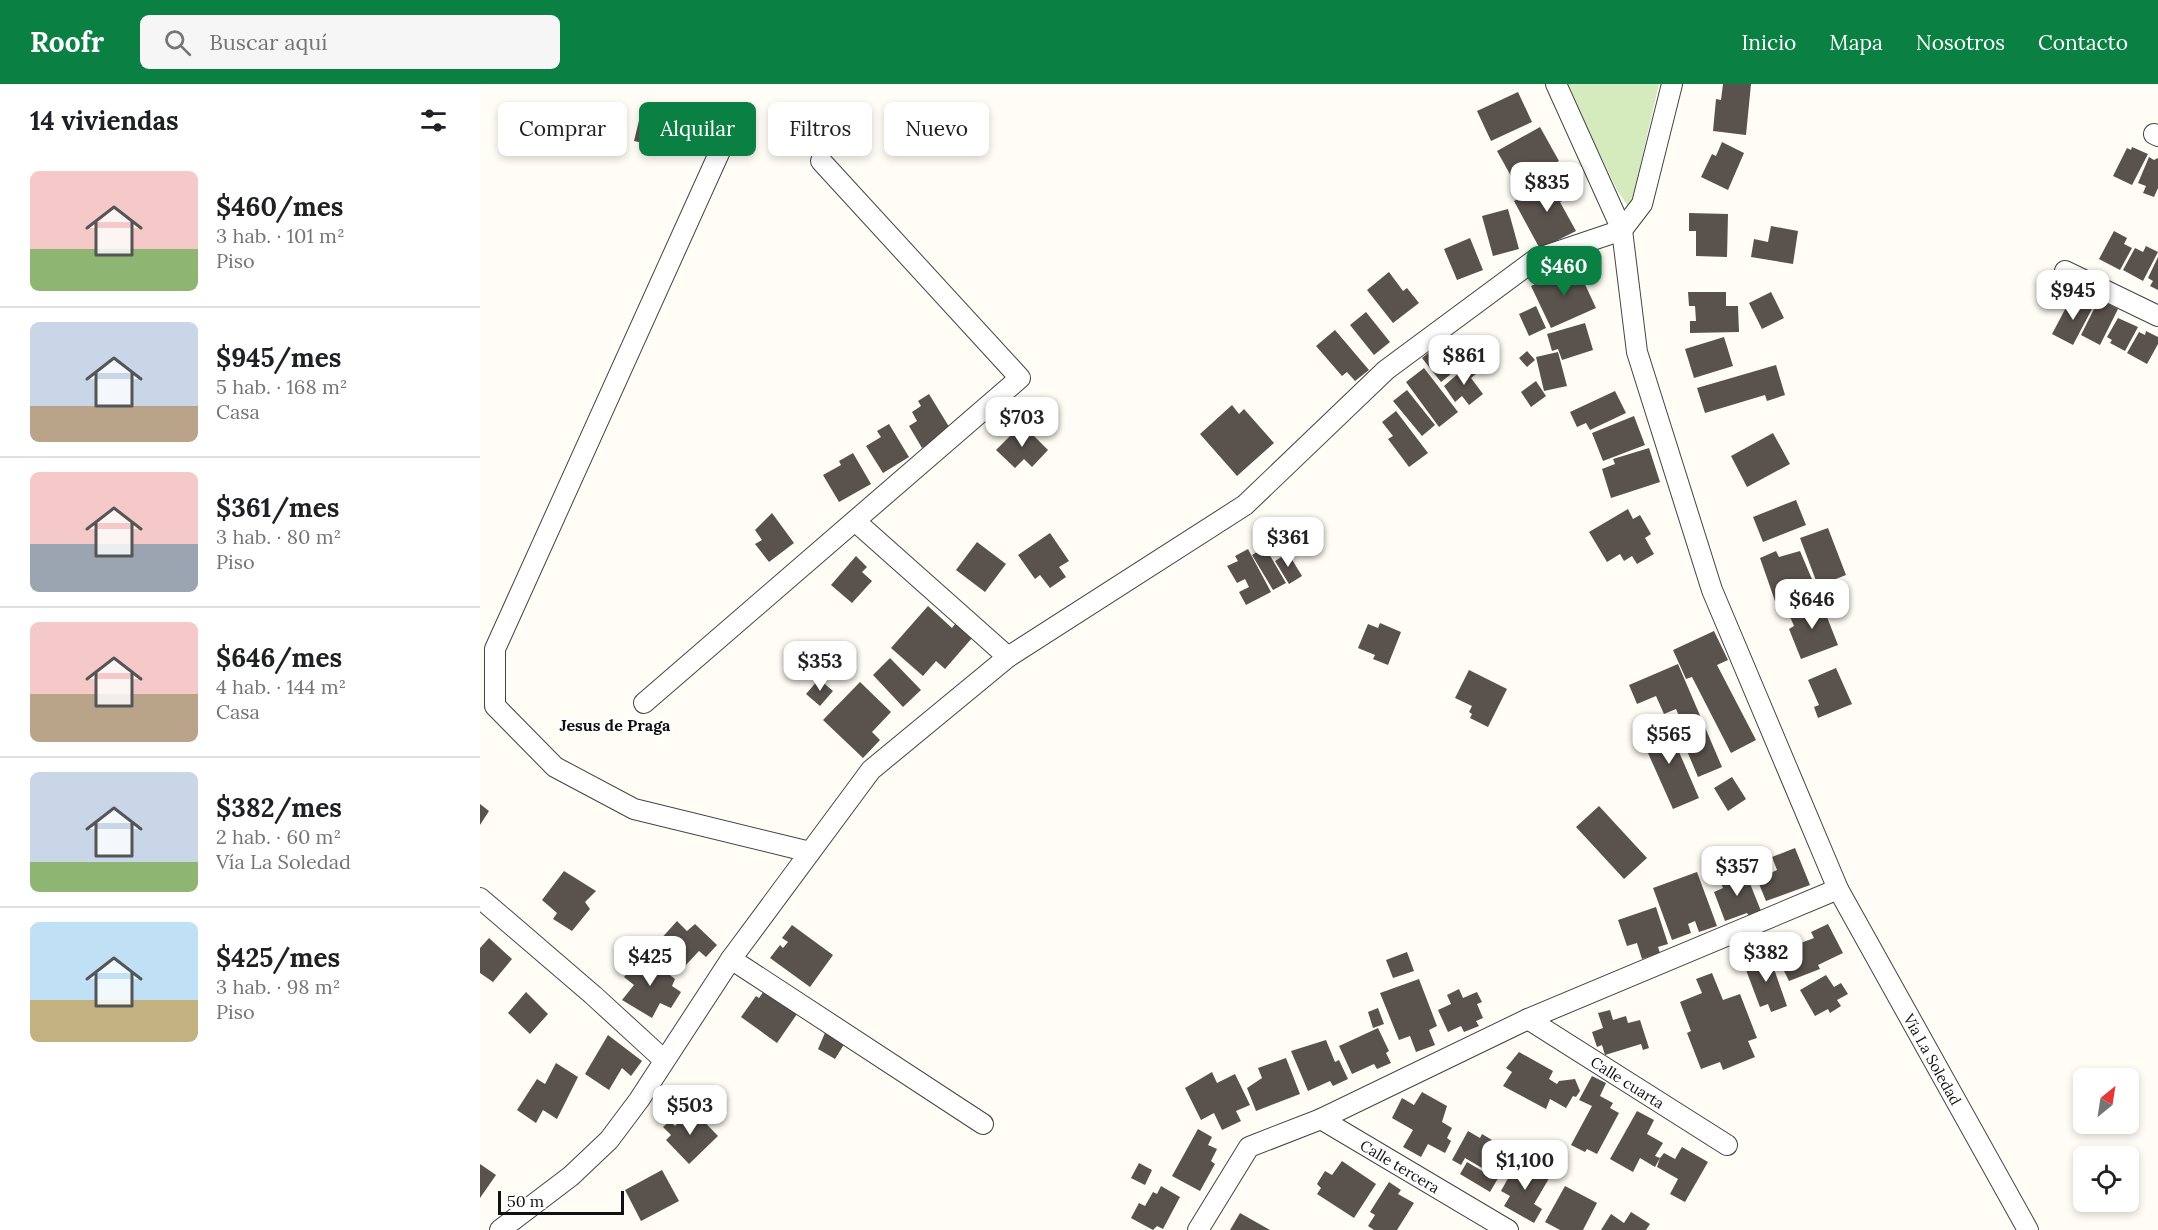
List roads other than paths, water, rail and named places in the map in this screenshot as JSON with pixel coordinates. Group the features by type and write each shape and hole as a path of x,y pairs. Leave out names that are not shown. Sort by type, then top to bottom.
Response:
{"street":[{"name":"Vía La Soledad","path":"1556,84 1622,230 1637,352 1712,590 1838,889 2028,1230"},
{"path":"500,1230 571,1176 609,1140 639,1100 731,959 870,770 1008,657 1245,505 1386,369 1536,259 1622,230 1642,204 1672,84"},
{"path":"718,156 495,649 495,706 555,766 634,809 810,852"},
{"path":"644,703 1020,378 821,160"},
{"path":"2065,271 2158,316"},
{"path":"855,521 1008,657"},
{"path":"1198,1230 1249,1147 1322,1119 1528,1019 1838,889"},
{"path":"480,898 593,995 664,1060"},
{"path":"731,959 983,1124"},
{"name":"Calle cuarta","path":"1528,1019 1727,1145"},
{"name":"Calle tercera","path":"1322,1119 1508,1230"}],"district":[{"name":"Jesus de Praga","path":"615,725"}]}
